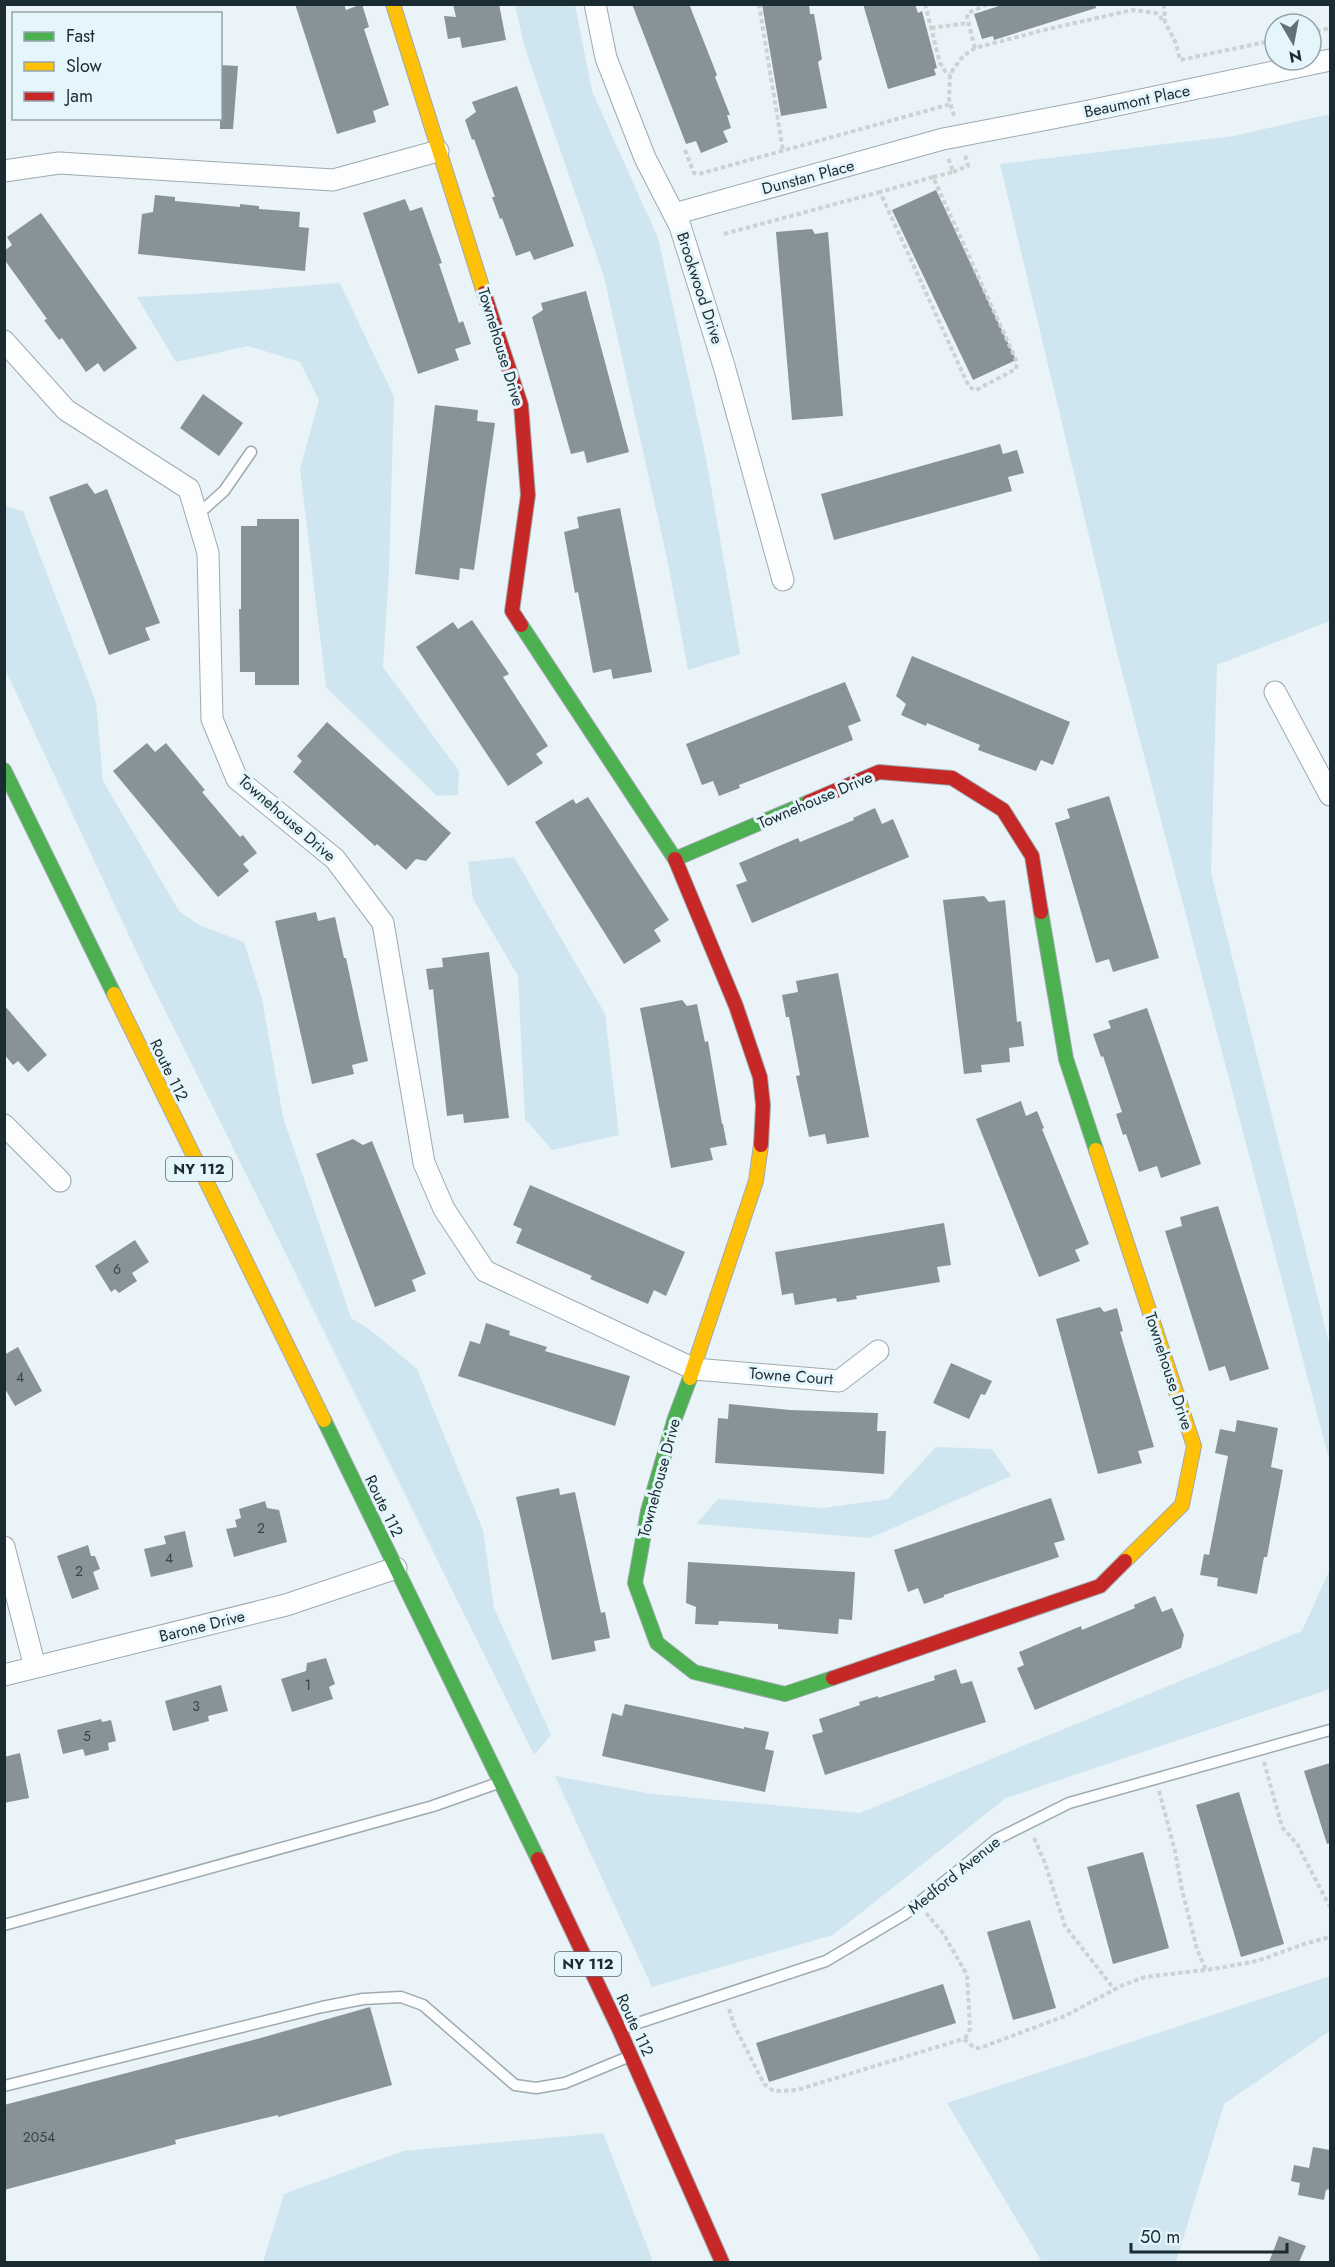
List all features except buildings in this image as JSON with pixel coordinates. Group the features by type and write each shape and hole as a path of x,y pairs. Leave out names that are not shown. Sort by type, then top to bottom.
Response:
{"street":[{"name":"Townehouse Drive","path":"393,4 521,405 528,495 512,611 675,859 736,1006 760,1077 764,1134 756,1181 694,1369 675,1418 648,1511 635,1583 657,1643 694,1672 785,1694 1100,1586 1182,1505 1194,1446 1066,1059 1032,856 1003,810 952,778 879,772 675,859"},
{"name":"Brookwood Drive","path":"595,4 606,58 645,158 680,226 724,366 783,580"},
{"name":"Beaumont Place","path":"951,138 1330,60"},
{"name":"Dunstan Place","path":"674,214 951,138"},
{"path":"4,171 59,163 333,180 438,150"},
{"name":"Townehouse Drive","path":"4,341 66,410 189,489 208,553 212,719 237,779 336,859 383,923 424,1163 444,1209 485,1271 694,1369"},
{"path":"1275,692 1330,795"},
{"name":"Route 112","path":"4,770 396,1568 440,1653 619,2029 722,2262"},
{"path":"4,1125 60,1181"},
{"name":"Towne Court","path":"694,1369 839,1381 878,1351"},
{"path":"4,1547 36,1666"},
{"name":"Barone Drive","path":"4,1675 286,1605 396,1568"}],"lane":[{"path":"196,516 224,490 251,452"},
{"name":"Medford Avenue","path":"619,2029 826,1961 904,1914 997,1839 1069,1803 1330,1730"},
{"path":"4,1925 88,1903 199,1869 284,1848 433,1806 501,1782"},
{"path":"4,2086 322,2007 363,1999 401,1997 423,2005 515,2085 536,2088 565,2083 631,2055"}],"path":[{"path":"759,4 783,151"},
{"path":"925,4 940,63 950,74"},
{"path":"975,48 968,23 968,13 988,4"},
{"path":"1164,4 1165,22"},
{"path":"953,172 950,74 963,56 975,48 1053,27 1132,10 1156,13 1165,22 1176,43 1180,60 1263,43"},
{"path":"931,28 968,23"},
{"path":"685,150 694,173 699,174 951,104"},
{"path":"724,234 968,166 951,138"},
{"path":"880,192 969,387 976,390 1016,369 1017,362 933,177"},
{"path":"1261,1749 1282,1827 1298,1844 1330,1907"},
{"path":"1156,1779 1197,1948 1206,1970"},
{"path":"1027,1824 1045,1863 1065,1926 1114,1989"},
{"path":"725,1994 734,2025 764,2084 771,2090 798,2090 964,2039 970,2029 967,1975 943,1933 918,1904"},
{"path":"964,2039 975,2048 984,2047 1065,2016 1114,1989 1145,1977 1257,1961 1330,1937"}],"shaded area":[{"path":"515,5 575,5 592,91 658,238 706,458 740,654 688,670 668,563 604,277 525,48"},
{"path":"1330,114 1330,621 1217,665 1211,873 1330,1347 1330,1463 1116,649 1000,164 1233,136"},
{"path":"340,283 394,397 389,569 383,667 459,771 458,795 437,796 326,687 300,469 319,400 300,362 248,346 176,362 137,297"},
{"path":"5,506 23,511 96,702 103,781 179,911 199,925 244,942 262,999 283,1117 351,1318 369,1329 417,1369 483,1530 494,1608 551,1735 534,1755 144,968 5,669"},
{"path":"514,857 605,1014 619,1135 552,1150 525,1119 518,976 473,899 468,862"},
{"path":"936,1447 992,1449 1011,1476 870,1538 696,1524 718,1499 823,1508 888,1499"},
{"path":"1330,1569 1330,1689 1006,1798 833,1935 652,1987 555,1776 652,1794 860,1813 1302,1631"},
{"path":"1330,1976 1330,2031 1224,2104 1176,2262 1042,2262 947,2103"},
{"path":"603,2133 652,2259 650,2262 263,2262 284,2194 403,2151"}],"traffic: fast":[{"path":"521,625 675,859 809,802"},
{"path":"4,770 114,994"},
{"path":"1041,912 1066,1059 1096,1150"},
{"path":"690,1378 675,1418 648,1511 635,1583 657,1643 694,1672 785,1694 833,1678"},
{"path":"324,1420 538,1859"}],"traffic: slow":[{"path":"393,4 484,293"},
{"path":"114,994 324,1420"},
{"path":"690,1378 756,1181 761,1145"},
{"path":"1096,1150 1194,1446 1182,1505 1125,1561"}],"traffic: jam":[{"path":"484,293 521,405 528,495 512,611 521,625"},
{"path":"809,802 879,772 952,778 1003,810 1032,856 1041,912"},
{"path":"675,859 736,1006 760,1077 763,1105 761,1145"},
{"path":"833,1678 1100,1586 1125,1561"},
{"path":"538,1859 619,2029 722,2262"}]}
